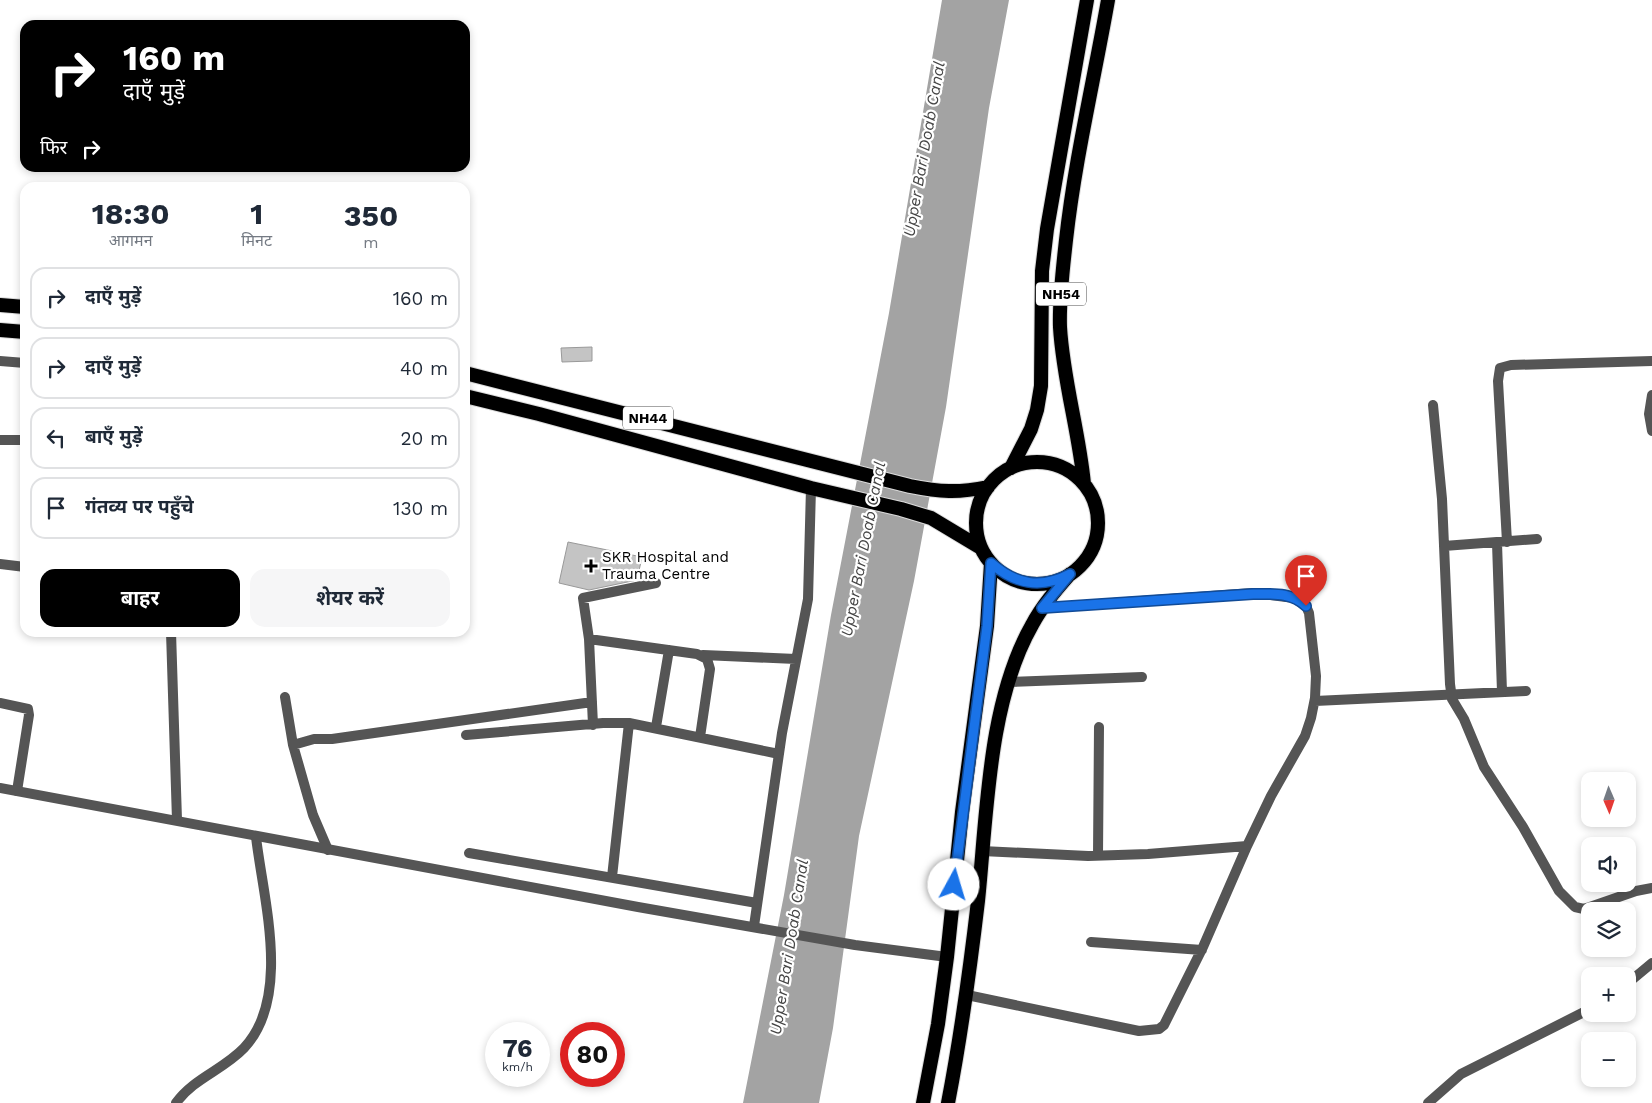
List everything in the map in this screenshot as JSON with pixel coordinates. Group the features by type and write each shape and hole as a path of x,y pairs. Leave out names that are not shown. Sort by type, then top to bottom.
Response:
{"highway":[{"name":"NH54","path":"1011,468 1031,429 1037,410 1041,386 1042,271 1047,228 1087,0"},
{"name":"NH54","path":"1084,484 1081,449 1067,383 1060,327 1060,303 1073,189 1108,0"},
{"path":"0,305 20,307"},
{"path":"0,330 20,332"},
{"name":"NH44","path":"470,373 672,424 831,467 940,492 961,492 988,486"},
{"name":"NH44","path":"470,397 930,518 981,548"},
{"name":"NH44","path":"948,1103 967,996 988,790 1009,682 1022,643 1042,608 1070,574 1083,563 1093,548 1098,532 1098,515 1094,499 1075,475 1051,464 1024,464 1011,468 988,486 980,501 976,516 981,548 991,563 1015,580 1029,583 1057,581 1070,574"},
{"path":"923,1103 938,1024 947,957 962,812 987,626 991,563"}],"street":[{"path":"0,361 20,363"},
{"path":"1502,692 1502,542 1498,381 1500,368 1511,365 1652,361"},
{"path":"1652,395 1650,414 1652,431"},
{"path":"1434,405 1444,546 1451,695 1468,727 1484,767 1523,827 1549,875 1569,902 1584,909 1636,891 1652,888"},
{"path":"0,440 20,440"},
{"path":"754,926 779,754 810,582 818,489"},
{"path":"1444,546 1537,539"},
{"path":"0,564 20,566"},
{"path":"593,724 589,639 583,598 656,583"},
{"path":"967,996 1139,1031 1159,1029 1168,1020 1202,950 1247,846 1271,796 1304,736 1315,701 1316,676 1309,613 1306,606 1294,598 1253,594 1042,608"},
{"path":"170,637 177,820"},
{"path":"589,639 702,656 796,660"},
{"path":"656,727 669,650"},
{"path":"700,737 710,669 707,659 702,656"},
{"path":"1009,682 1142,677"},
{"path":"1315,701 1526,691"},
{"path":"285,697 293,744 313,815 328,850"},
{"path":"0,702 28,709 29,715 17,791"},
{"path":"293,744 314,739 332,739 592,702"},
{"path":"466,735 593,724 629,724 656,727 779,754"},
{"path":"612,877 629,724"},
{"path":"1098,856 1099,727"},
{"path":"0,788 177,820 256,837 855,945 947,957"},
{"path":"176,1103 193,1084 242,1050 254,1036 261,1023 267,998 271,954 256,837"},
{"path":"982,851 1098,856 1247,846"},
{"path":"469,852 757,903"},
{"path":"1091,942 1202,950"},
{"path":"1636,976 1652,963"},
{"path":"1428,1103 1461,1074 1581,1014"}],"water":[{"name":"Upper Bari Doab Canal","path":"942,0 1009,0 989,108 946,407 914,581 859,836 833,1028 819,1103 743,1103 784,895 831,615 889,313"}],"building":[{"path":"592,347 592,361 562,362 561,348"},
{"path":"568,542 642,557 637,580 589,590 559,583"}],"place":[{"name":"SKR Hospital and Trauma Centre","path":"591,566"}],"route":[{"path":"954,885 987,626 991,563 1002,573 1015,580 1029,583 1043,584 1057,581 1070,574 1042,608 1253,594 1285,595 1294,598 1306,606"}]}
